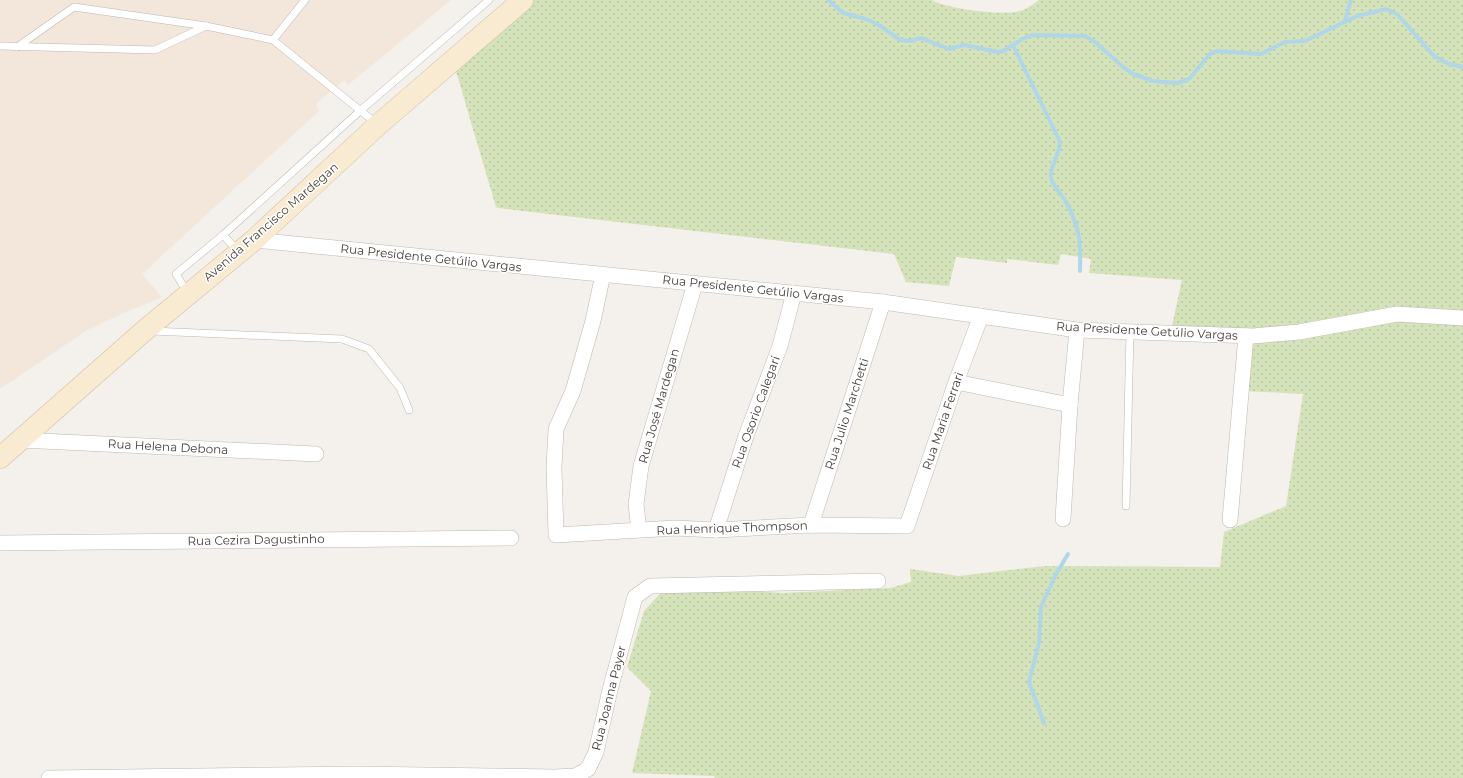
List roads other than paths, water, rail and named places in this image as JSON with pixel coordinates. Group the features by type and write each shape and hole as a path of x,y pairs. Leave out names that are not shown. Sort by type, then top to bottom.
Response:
{"main road":[{"name":"Avenida Francisco Mardegan","path":"0,458 144,330 246,246 378,125 523,0"}],"street":[{"name":"Rua Presidente Getúlio Vargas","path":"246,246 603,274 695,284 794,292 883,302 1077,330 1250,336 1299,332 1397,314 1463,318"},
{"name":"Rua Henrique Thompson","path":"603,274 593,321 573,391 556,429 554,467 556,535 675,528 716,530 811,525 907,526"},
{"name":"Rua José Mardegan","path":"639,530 636,504 641,466 695,284"},
{"name":"Rua Osorio Calegari","path":"716,530 746,436 780,346 794,292"},
{"name":"Rua Julio Marchetti","path":"811,525 883,302"},
{"name":"Rua Maria Ferrari","path":"907,526 956,382 981,316"},
{"path":"1063,519 1070,405 1077,330"},
{"path":"1230,520 1250,336"},
{"path":"956,382 1070,405"},
{"name":"Rua Helena Debona","path":"20,440 316,454"},
{"name":"Rua Cezira Dagustinho","path":"0,543 511,538"},
{"name":"Rua Joanna Payer","path":"49,778 579,776 588,769 596,752 610,690 635,597 650,586 878,581"}],"lane":[{"path":"273,40 305,0"},
{"path":"188,294 176,274 223,235 361,110 489,0"},
{"path":"17,47 75,4 206,26 273,40 378,125"},
{"path":"0,46 155,50 206,26"},
{"path":"223,235 246,246"},
{"path":"144,330 342,339 369,349 400,388 408,410"},
{"path":"1126,506 1130,331"}],"waterway":[{"path":"828,0 843,13 866,19 879,25 900,40 910,41 921,38 949,49 964,45 998,52 1003,51 1032,35 1085,36 1095,42 1133,74 1153,81 1177,83 1189,79 1210,54 1216,51 1261,54 1285,42 1305,41 1357,16 1386,9 1397,14 1434,56 1449,64 1463,67"},
{"path":"1345,20 1351,0"},
{"path":"1013,45 1060,142 1060,147 1052,170 1051,178 1071,211 1077,228 1080,243 1080,271"},
{"path":"1044,723 1029,682 1039,643 1041,607 1055,576 1068,554"}]}
